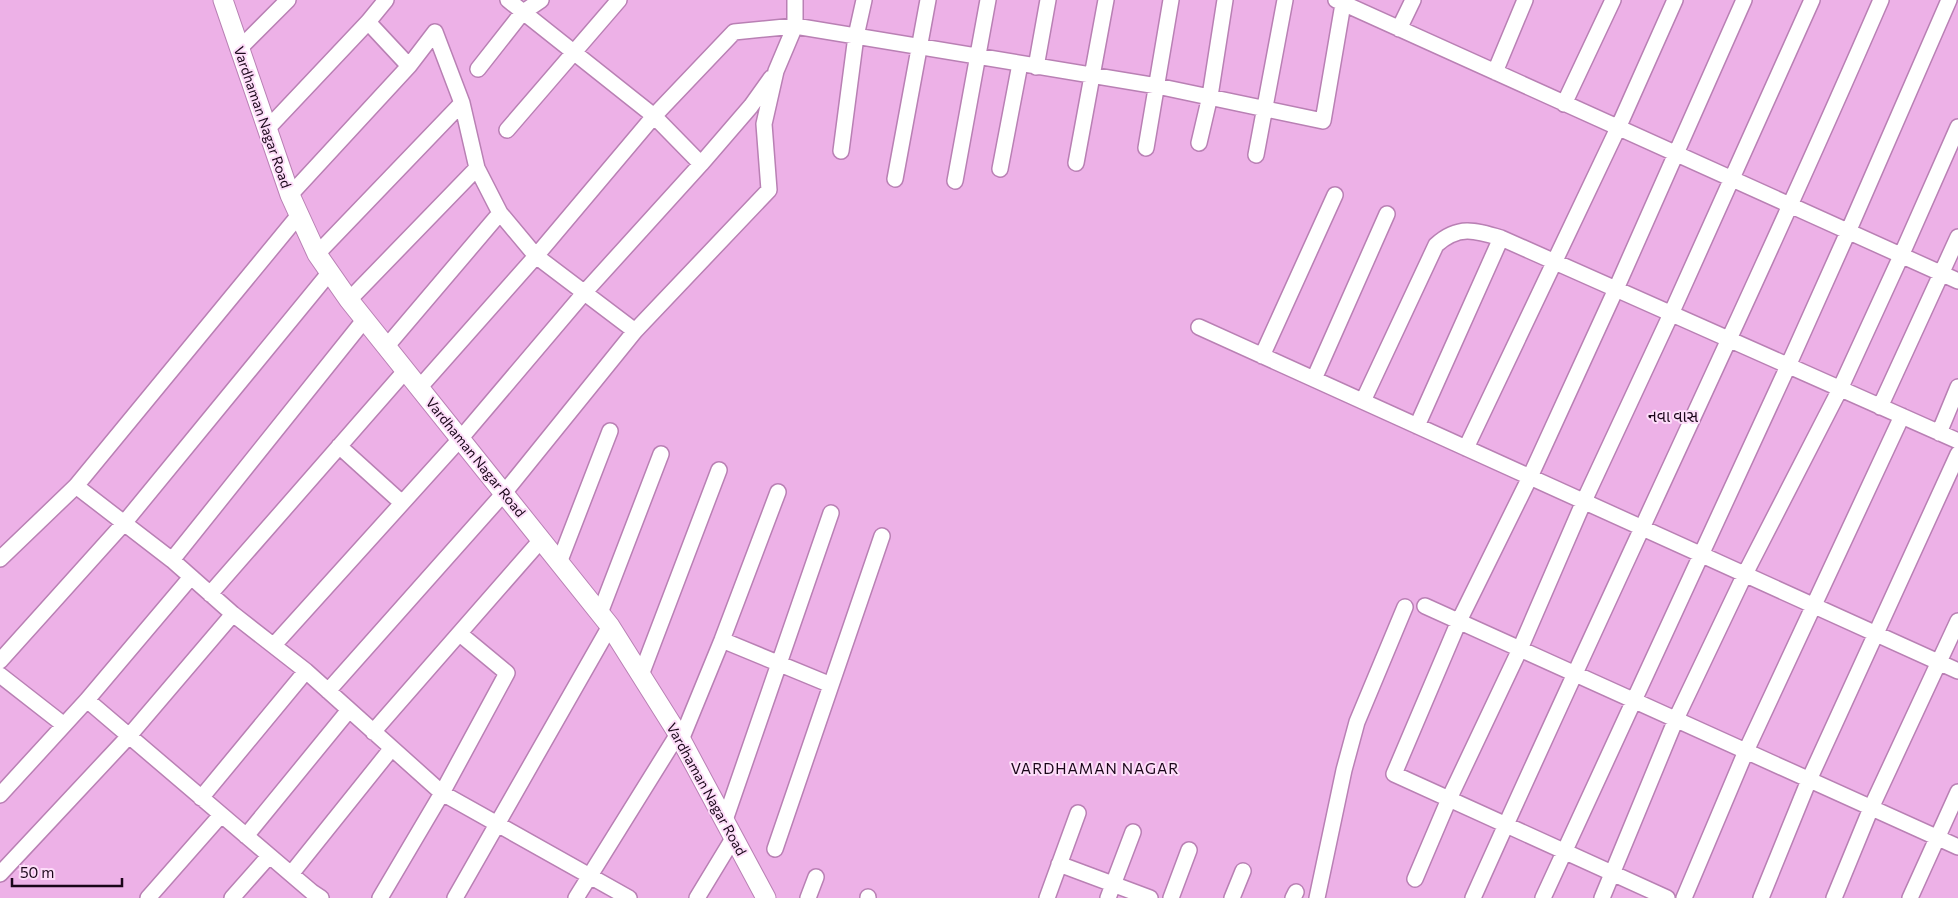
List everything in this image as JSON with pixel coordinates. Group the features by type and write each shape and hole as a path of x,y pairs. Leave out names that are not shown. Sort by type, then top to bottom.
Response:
{"street":[{"name":"Vardhaman Nagar Road","path":"223,0 290,194 317,254 349,300 605,620 680,737 766,898"},
{"path":"240,49 288,0"},
{"path":"267,129 368,22 386,0"},
{"path":"508,0 654,116 701,164"},
{"path":"478,69 522,13 541,0"},
{"path":"507,130 619,0"},
{"path":"328,691 504,493 635,331 769,190 764,124 776,71 795,26 795,0"},
{"path":"841,151 856,36 864,0"},
{"path":"895,179 928,0"},
{"path":"955,181 988,0"},
{"path":"1036,67 1048,0"},
{"path":"1076,163 1106,0"},
{"path":"1146,148 1171,0"},
{"path":"1199,143 1210,96 1225,0"},
{"path":"1256,155 1285,0"},
{"path":"1399,30 1413,0"},
{"path":"1495,72 1525,0"},
{"path":"1564,104 1613,0"},
{"path":"1466,448 1618,128 1675,0"},
{"path":"1667,898 1394,774 1459,621 1530,477 1616,289 1744,0"},
{"path":"1414,879 1449,799 1520,649 1584,501 1671,314 1812,0"},
{"path":"1473,898 1641,527 1791,206 1881,0"},
{"path":"1543,898 1788,366 1949,0"},
{"path":"420,387 536,256 654,116 734,32 795,26 1157,86 1323,121 1340,2 1958,281"},
{"path":"368,22 409,66"},
{"path":"290,194 409,66 435,32 462,103 477,168 500,213 536,256 635,331"},
{"path":"1000,169 1020,64"},
{"path":"274,645 461,438 584,293 701,164 751,106 776,71"},
{"path":"317,254 462,103"},
{"path":"1602,898 1676,719 1745,574 1840,389 1958,127"},
{"path":"349,300 477,168"},
{"path":"1262,356 1335,195"},
{"path":"387,346 500,213"},
{"path":"1314,379 1387,214"},
{"path":"0,559 76,486 298,215"},
{"path":"1363,401 1436,245 1450,234 1462,231 1478,231 1501,238 1958,441"},
{"path":"1880,407 1958,237"},
{"path":"1417,426 1501,238"},
{"path":"0,661 125,522 330,272"},
{"path":"172,560 365,319"},
{"path":"1199,327 1958,671"},
{"path":"210,594 406,370"},
{"path":"1938,433 1958,387"},
{"path":"1684,898 1746,751 1902,416"},
{"path":"559,563 610,431"},
{"path":"339,446 402,503"},
{"path":"456,898 605,620 661,454"},
{"path":"1761,898 1809,780 1958,454"},
{"path":"641,675 719,470"},
{"path":"76,486 125,522 172,560 233,614 306,671 442,793 630,898"},
{"path":"576,898 588,876 680,737 722,640 778,492"},
{"path":"725,820 831,513"},
{"path":"775,849 882,536"},
{"path":"373,732 541,540"},
{"path":"0,795 87,700 191,577"},
{"path":"1425,606 1958,847"},
{"path":"1317,898 1344,770 1357,722 1405,607"},
{"path":"0,874 129,736 233,614"},
{"path":"1834,898 1871,808 1958,621"},
{"path":"380,898 442,793 507,673 460,634"},
{"path":"722,640 778,665 831,685"},
{"path":"201,798 306,671"},
{"path":"0,675 64,725"},
{"path":"87,700 321,898"},
{"path":"246,836 349,710"},
{"path":"291,874 392,748"},
{"path":"1910,898 1958,792"},
{"path":"1047,898 1078,813"},
{"path":"148,898 221,815"},
{"path":"1108,898 1133,832"},
{"path":"697,898 734,837"},
{"path":"1171,898 1189,850"},
{"path":"232,898 270,856"},
{"path":"1059,864 1150,898"},
{"path":"1232,898 1243,870"},
{"path":"808,898 816,877"}],"district":[{"name":"નવા વાસ","path":"1673,415"},
{"name":"VARDHAMAN NAGAR","path":"1095,768"}]}
